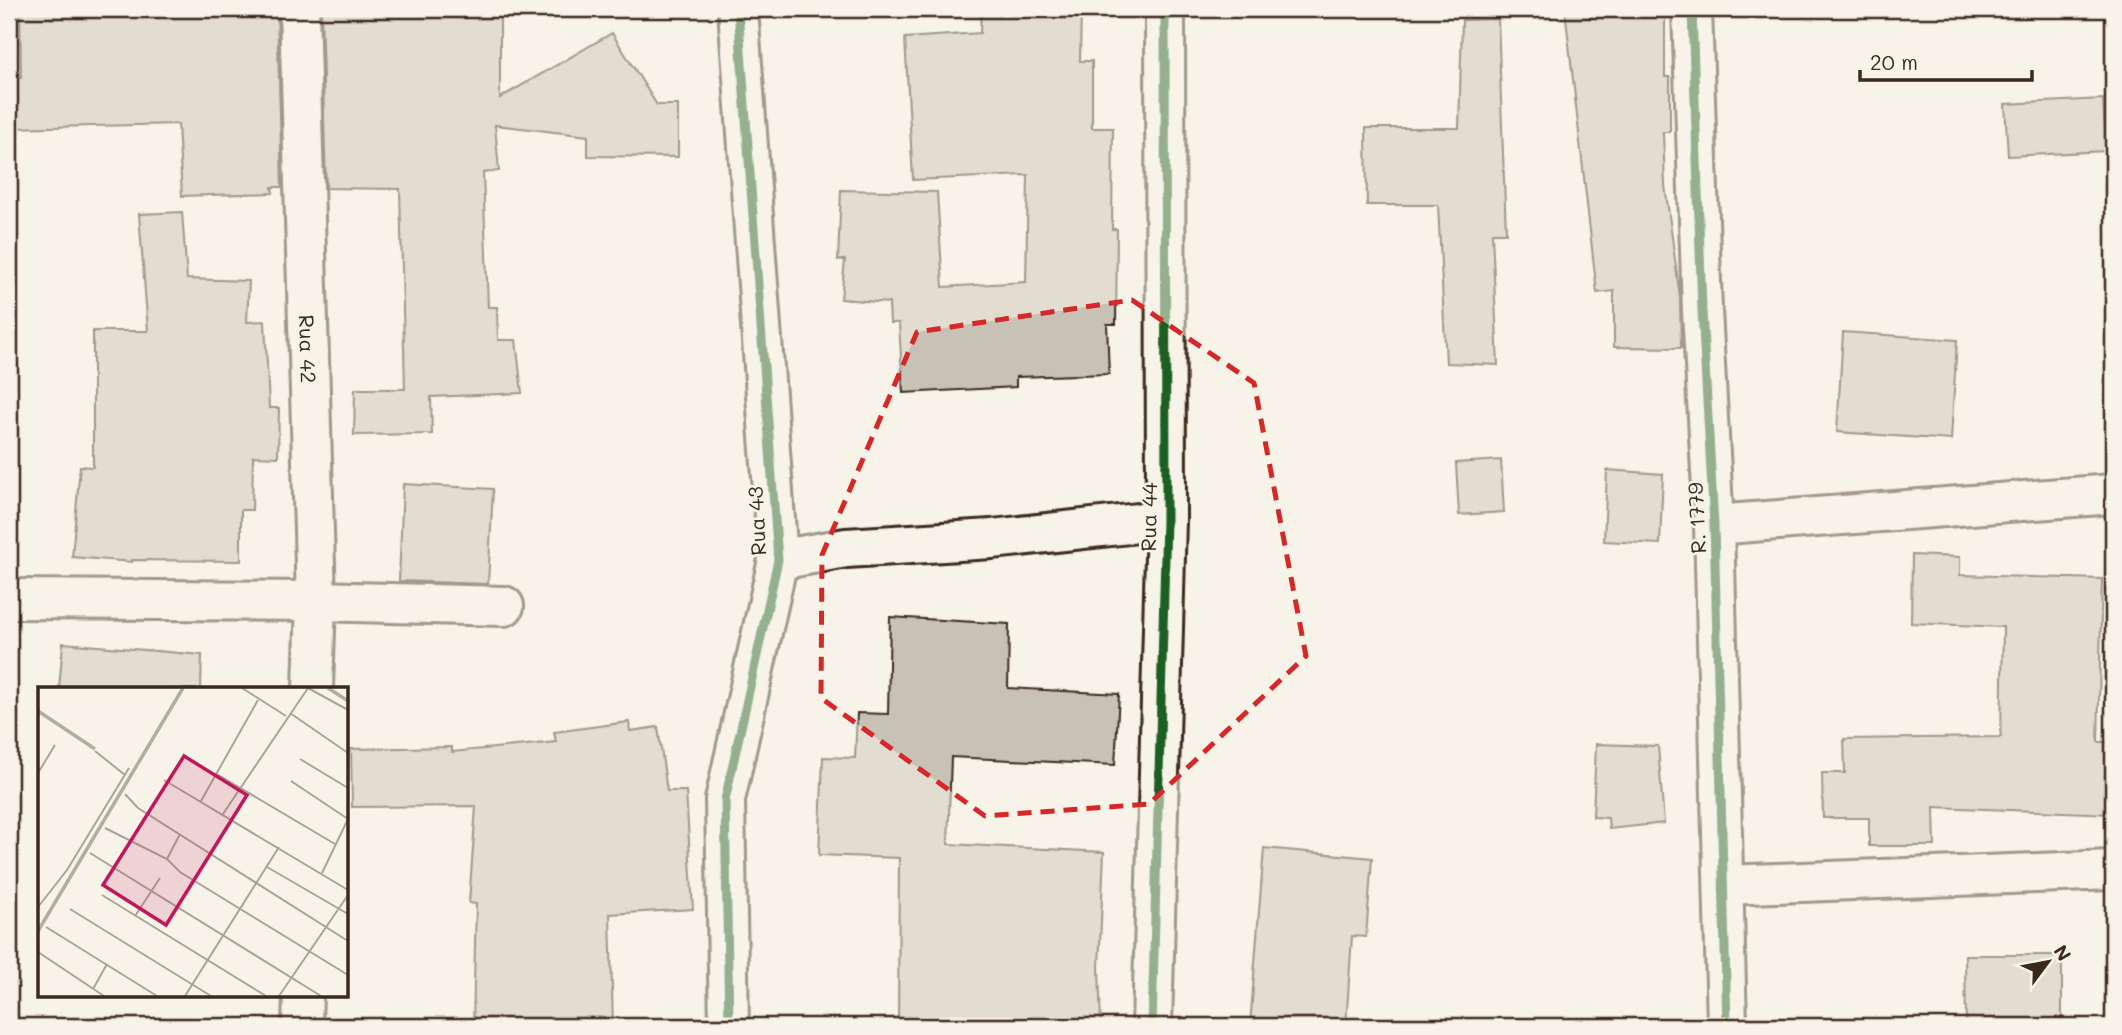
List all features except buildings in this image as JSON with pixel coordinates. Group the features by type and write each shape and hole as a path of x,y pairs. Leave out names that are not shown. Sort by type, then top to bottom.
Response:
{"street":[{"name":"Rua 42","path":"299,9 316,601 313,687"},
{"name":"Rua 43","path":"729,1026 725,800 778,561 738,9"},
{"name":"Rua 44","path":"1152,1026 1166,520 1165,9"},
{"name":"R. 1779","path":"1692,9 1702,311 1714,525 1727,1026"},
{"path":"1714,525 2113,494"},
{"path":"778,561 846,548 992,539 1166,520"},
{"path":"9,599 316,601 504,606"},
{"path":"1725,886 2113,870"},
{"path":"302,1026 303,996"}],"highlighted area":[{"path":"1132,300 1254,383 1306,656 1149,804 985,816 821,698 822,555 917,332"}],"cycle path":[{"path":"729,1026 725,800 778,560 738,9"},
{"path":"1152,1026 1166,520 1165,9"},
{"path":"1692,9 1702,311 1714,525 1727,1026"}]}
